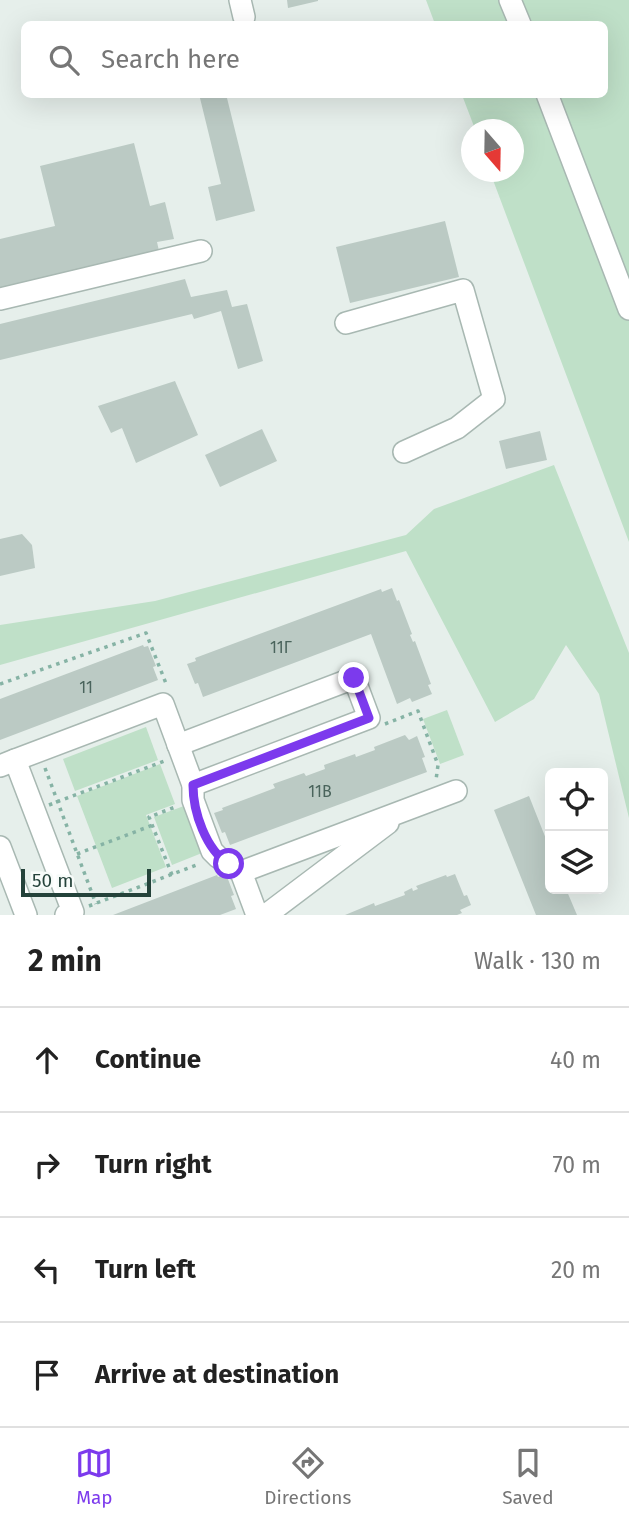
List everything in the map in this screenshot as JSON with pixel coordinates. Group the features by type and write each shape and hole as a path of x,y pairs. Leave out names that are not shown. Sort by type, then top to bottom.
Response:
{"lane":[{"path":"510,0 519,21"},
{"path":"549,98 629,309"},
{"path":"0,299 201,251"},
{"path":"346,323 463,290 494,400 457,428 404,452"},
{"path":"180,750 354,678 369,718 193,793"},
{"path":"70,914 34,811 8,763 163,704 212,851 241,872 257,915"},
{"path":"241,872 456,791"},
{"path":"266,915 407,809"},
{"path":"0,847 26,915"}],"path":[{"path":"0,684 146,633 167,688"},
{"path":"34,811 180,750"},
{"path":"38,752 96,904"},
{"path":"172,875 149,817 193,793"},
{"path":"77,854 153,825"},
{"path":"70,914 218,857"}],"green space":[{"path":"426,0 629,0 629,542 494,182 524,182 524,119 471,119 463,98 608,98 608,21 434,21"},
{"path":"554,465 629,653 629,818 599,694 566,645 534,699 495,722 406,551 0,665 0,625 155,601 406,535 434,509"},
{"path":"447,710 464,755 440,764 423,719"},
{"path":"146,727 158,760 75,791 63,759"},
{"path":"160,764 175,804 146,815 166,867 112,888 77,796"},
{"path":"184,806 202,853 172,865 154,817"}],"building":[{"path":"287,0 318,0 318,1 288,8"},
{"path":"200,98 227,98 255,211 216,221 208,187 221,184"},
{"path":"134,143 150,206 165,202 174,239 157,242 159,251 0,290 0,239 55,226 40,166"},
{"path":"445,221 459,277 350,303 336,247"},
{"path":"185,279 191,297 227,290 232,307 247,304 263,361 238,369 221,311 194,319 192,314 0,360 0,324"},
{"path":"175,381 198,435 136,463 122,428 111,433 98,406"},
{"path":"262,429 277,461 220,487 205,455"},
{"path":"540,431 547,460 506,469 499,441"},
{"path":"22,534 32,545 35,568 0,576 0,539"},
{"path":"392,588 397,601 399,600 413,642 415,641 431,684 428,685 432,694 412,702 410,698 397,704 371,634 203,697 198,683 195,684 187,664 196,661 195,658 381,589 382,592"},
{"path":"143,645 148,646 158,680 0,740 0,699"},
{"path":"405,735 409,740 417,736 427,772 230,845 225,832 222,833 214,813 223,810 222,808 275,788 273,784 325,769 324,765 375,750 374,747"},
{"path":"529,796 545,836 545,894 568,894 577,915 536,915 494,810"},
{"path":"226,874 236,909 220,915 113,915 217,875"},
{"path":"455,874 471,905 460,910 462,913 457,915 345,915 374,903 375,906 405,895 404,892 412,888 413,891 418,889 416,886"}],"route":[{"path":"229,864 212,851 193,800 193,785 369,718 354,678"}]}
